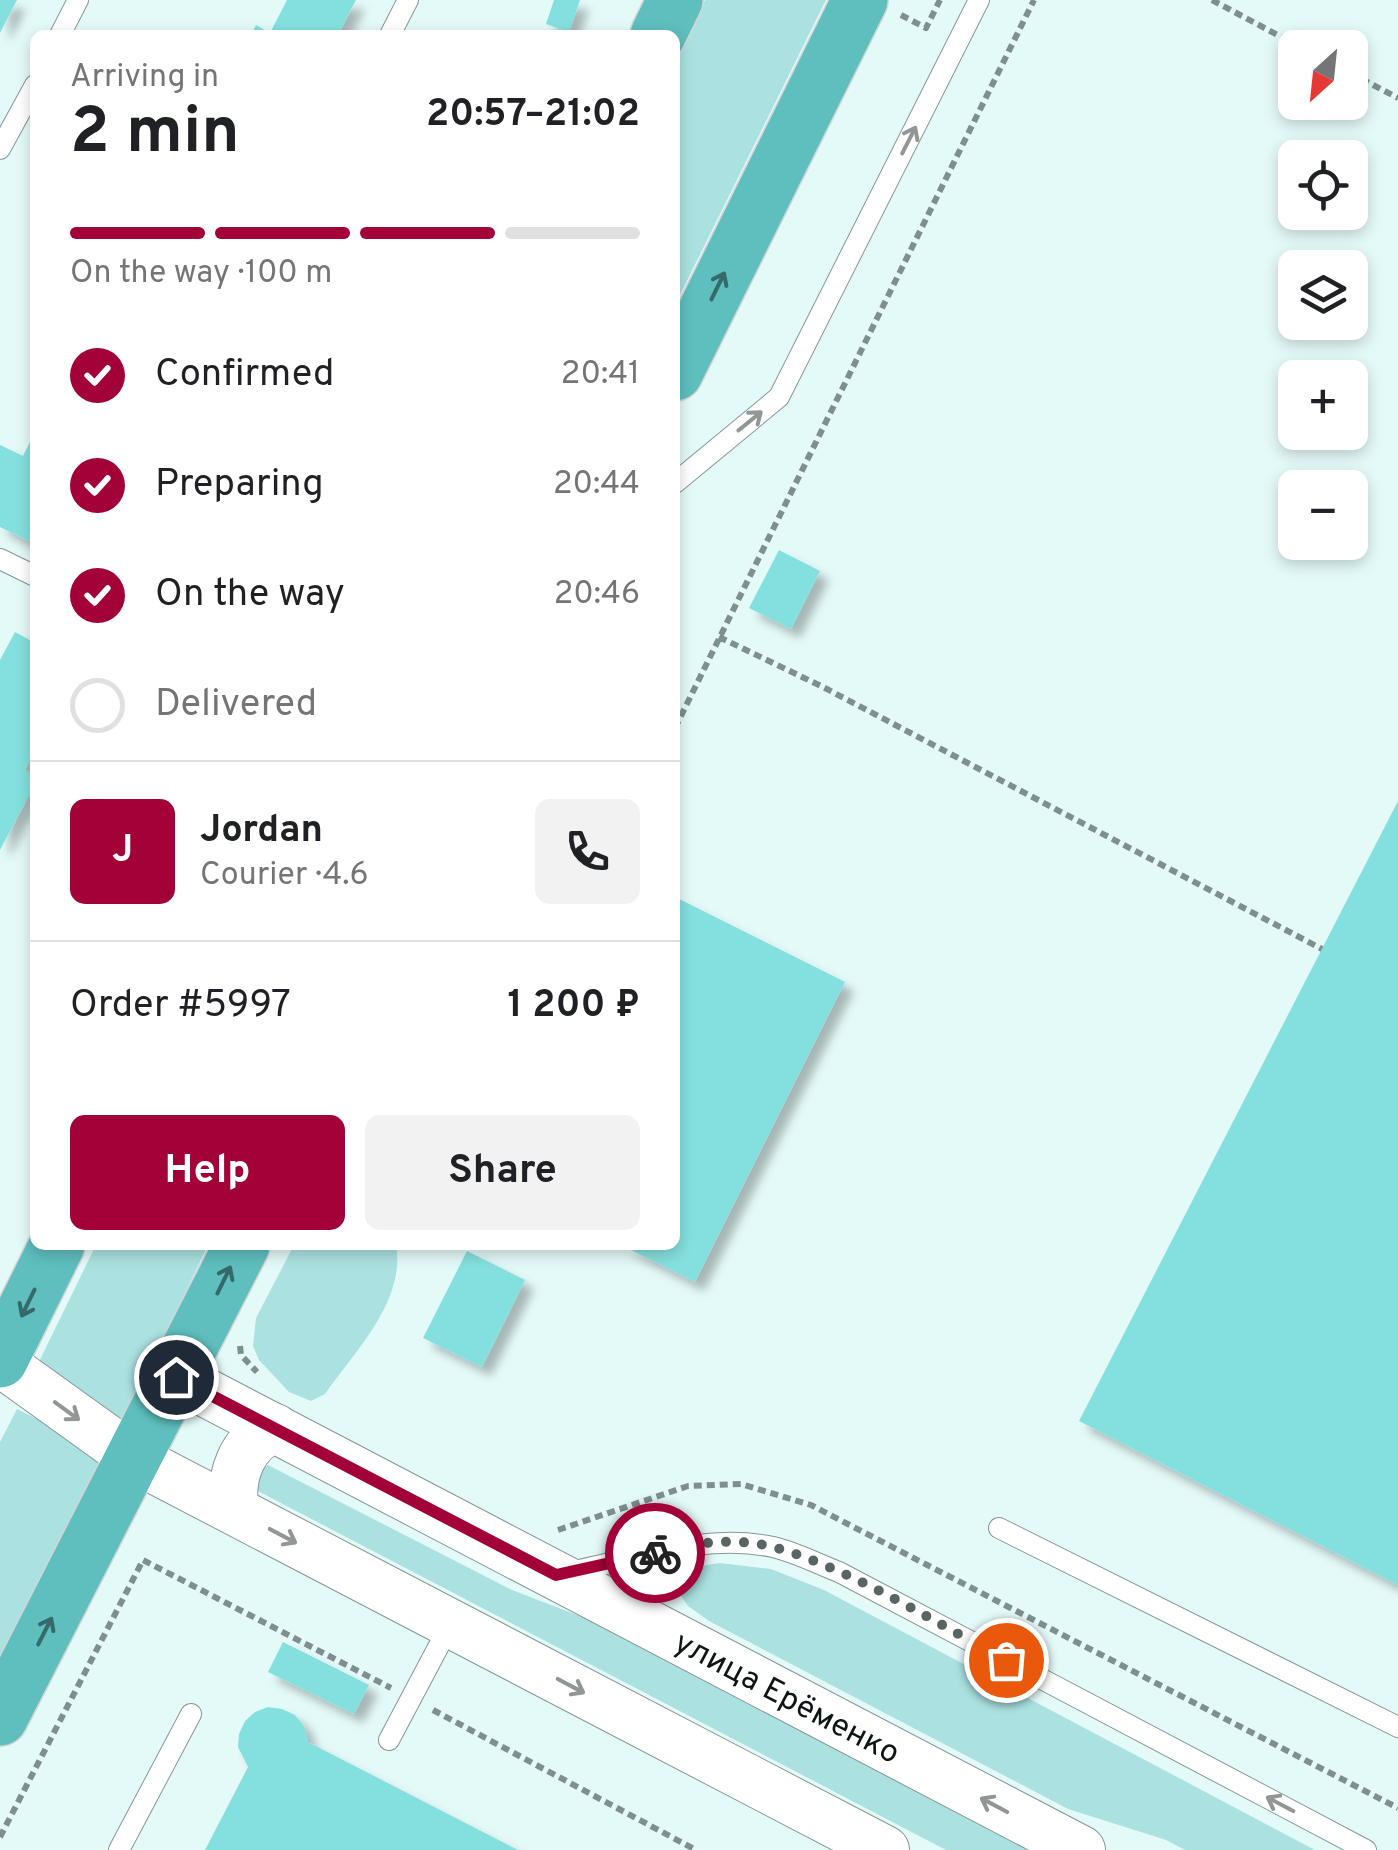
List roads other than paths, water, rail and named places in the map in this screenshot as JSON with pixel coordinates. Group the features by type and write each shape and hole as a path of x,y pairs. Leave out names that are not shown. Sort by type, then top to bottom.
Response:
{"highway":[{"path":"661,30 676,0"},
{"path":"680,363 860,0"},
{"path":"0,1361 54,1250"},
{"path":"0,1718 240,1250"}],"street":[{"path":"0,1361 134,1459 886,1850"},
{"name":"улица Ерёменко","path":"176,1377 1081,1850"},
{"path":"234,1510 232,1490 238,1464 261,1434 275,1428"}],"lane":[{"path":"63,30 78,0"},
{"path":"393,30 408,0"},
{"path":"680,479 779,398 979,0"},
{"path":"0,148 30,94"},
{"path":"0,558 30,573"},
{"path":"999,1528 1398,1727"},
{"path":"556,1575 720,1541 774,1547 839,1572 1366,1850"},
{"path":"389,1740 451,1624"},
{"path":"119,1850 191,1714"}]}
